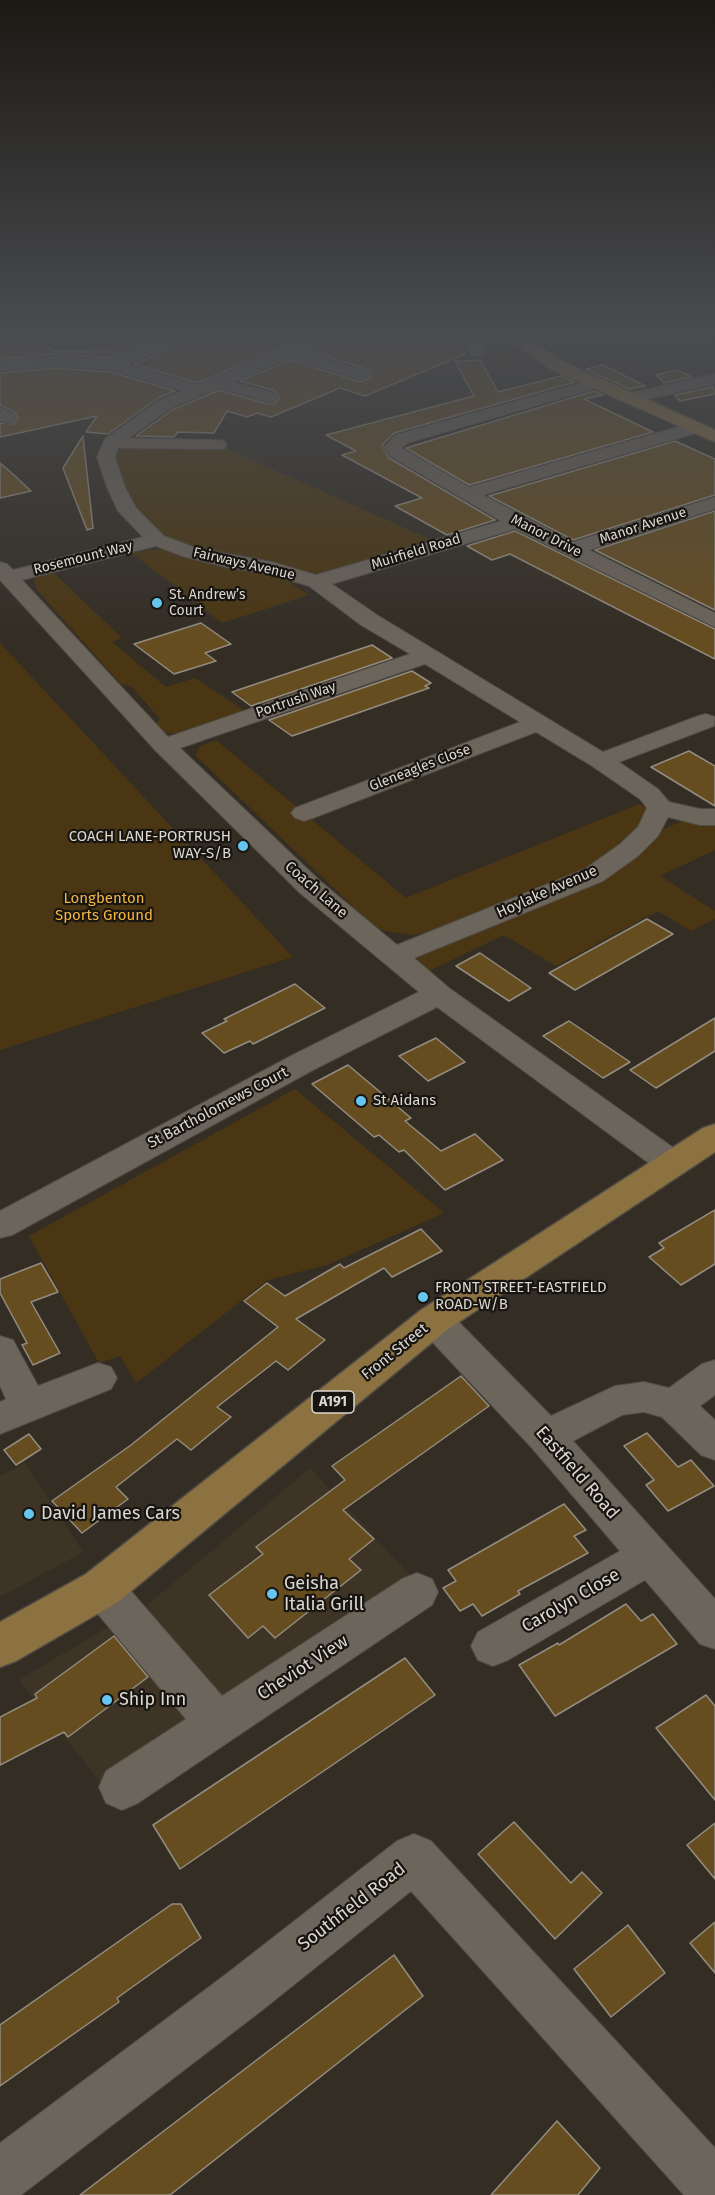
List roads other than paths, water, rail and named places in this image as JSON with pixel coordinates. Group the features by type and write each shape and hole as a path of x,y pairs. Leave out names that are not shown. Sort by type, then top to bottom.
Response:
{"main road":[{"name":"Front Street","path":"0,1646 102,1588 434,1320 715,1136"}],"street":[{"path":"111,443 120,436"},
{"name":"Manor Drive","path":"410,436 401,439 393,447 396,452 465,494 517,522 715,621"},
{"path":"465,494 665,436"},
{"path":"111,443 218,445"},
{"name":"Fairways Avenue","path":"111,443 106,457 116,487 128,511 158,540 189,552 226,561 272,568 316,582 369,620 601,761 649,794 660,808"},
{"name":"Manor Avenue","path":"572,549 715,503"},
{"name":"Muirfield Road","path":"316,582 517,522"},
{"name":"Rosemount Way","path":"4,572 158,540"},
{"name":"Coach Lane","path":"4,572 164,746 310,887 439,994 673,1164"},
{"path":"682,604 704,597"},
{"name":"Portrush Way","path":"164,746 429,655"},
{"path":"601,761 706,721"},
{"name":"Gleneagles Close","path":"304,813 537,723"},
{"path":"660,808 700,817 715,817"},
{"name":"Hoylake Avenue","path":"395,957 594,875 629,850 649,831 660,808"},
{"name":"St Bartholomews Court","path":"0,1226 302,1063 439,994"},
{"name":"Eastfield Road","path":"434,1320 546,1437 715,1630"},
{"path":"0,1350 15,1412 98,1378"},
{"path":"674,1405 715,1375"},
{"path":"546,1437 615,1401 644,1397 674,1405 715,1444"},
{"name":"Carolyn Close","path":"493,1646 649,1556"},
{"path":"102,1588 218,1724"},
{"name":"Cheviot View","path":"122,1787 417,1592"},
{"name":"Southfield Road","path":"0,2177 243,1993 414,1858 706,2182"}],"place":[{"name":"St. Andrew’s Court","path":"157,603"},
{"name":"COACH LANE-PORTRUSH WAY-S/B","path":"243,846"},
{"name":"St Aidans","path":"361,1101"},
{"name":"FRONT STREET-EASTFIELD ROAD-W/B","path":"423,1297"},
{"name":"David James Cars","path":"29,1514"},
{"name":"Geisha Italia Grill","path":"272,1594"},
{"name":"Ship Inn","path":"107,1700"}],"park label":[{"name":"Longbenton Sports Ground","path":"104,908"}]}
